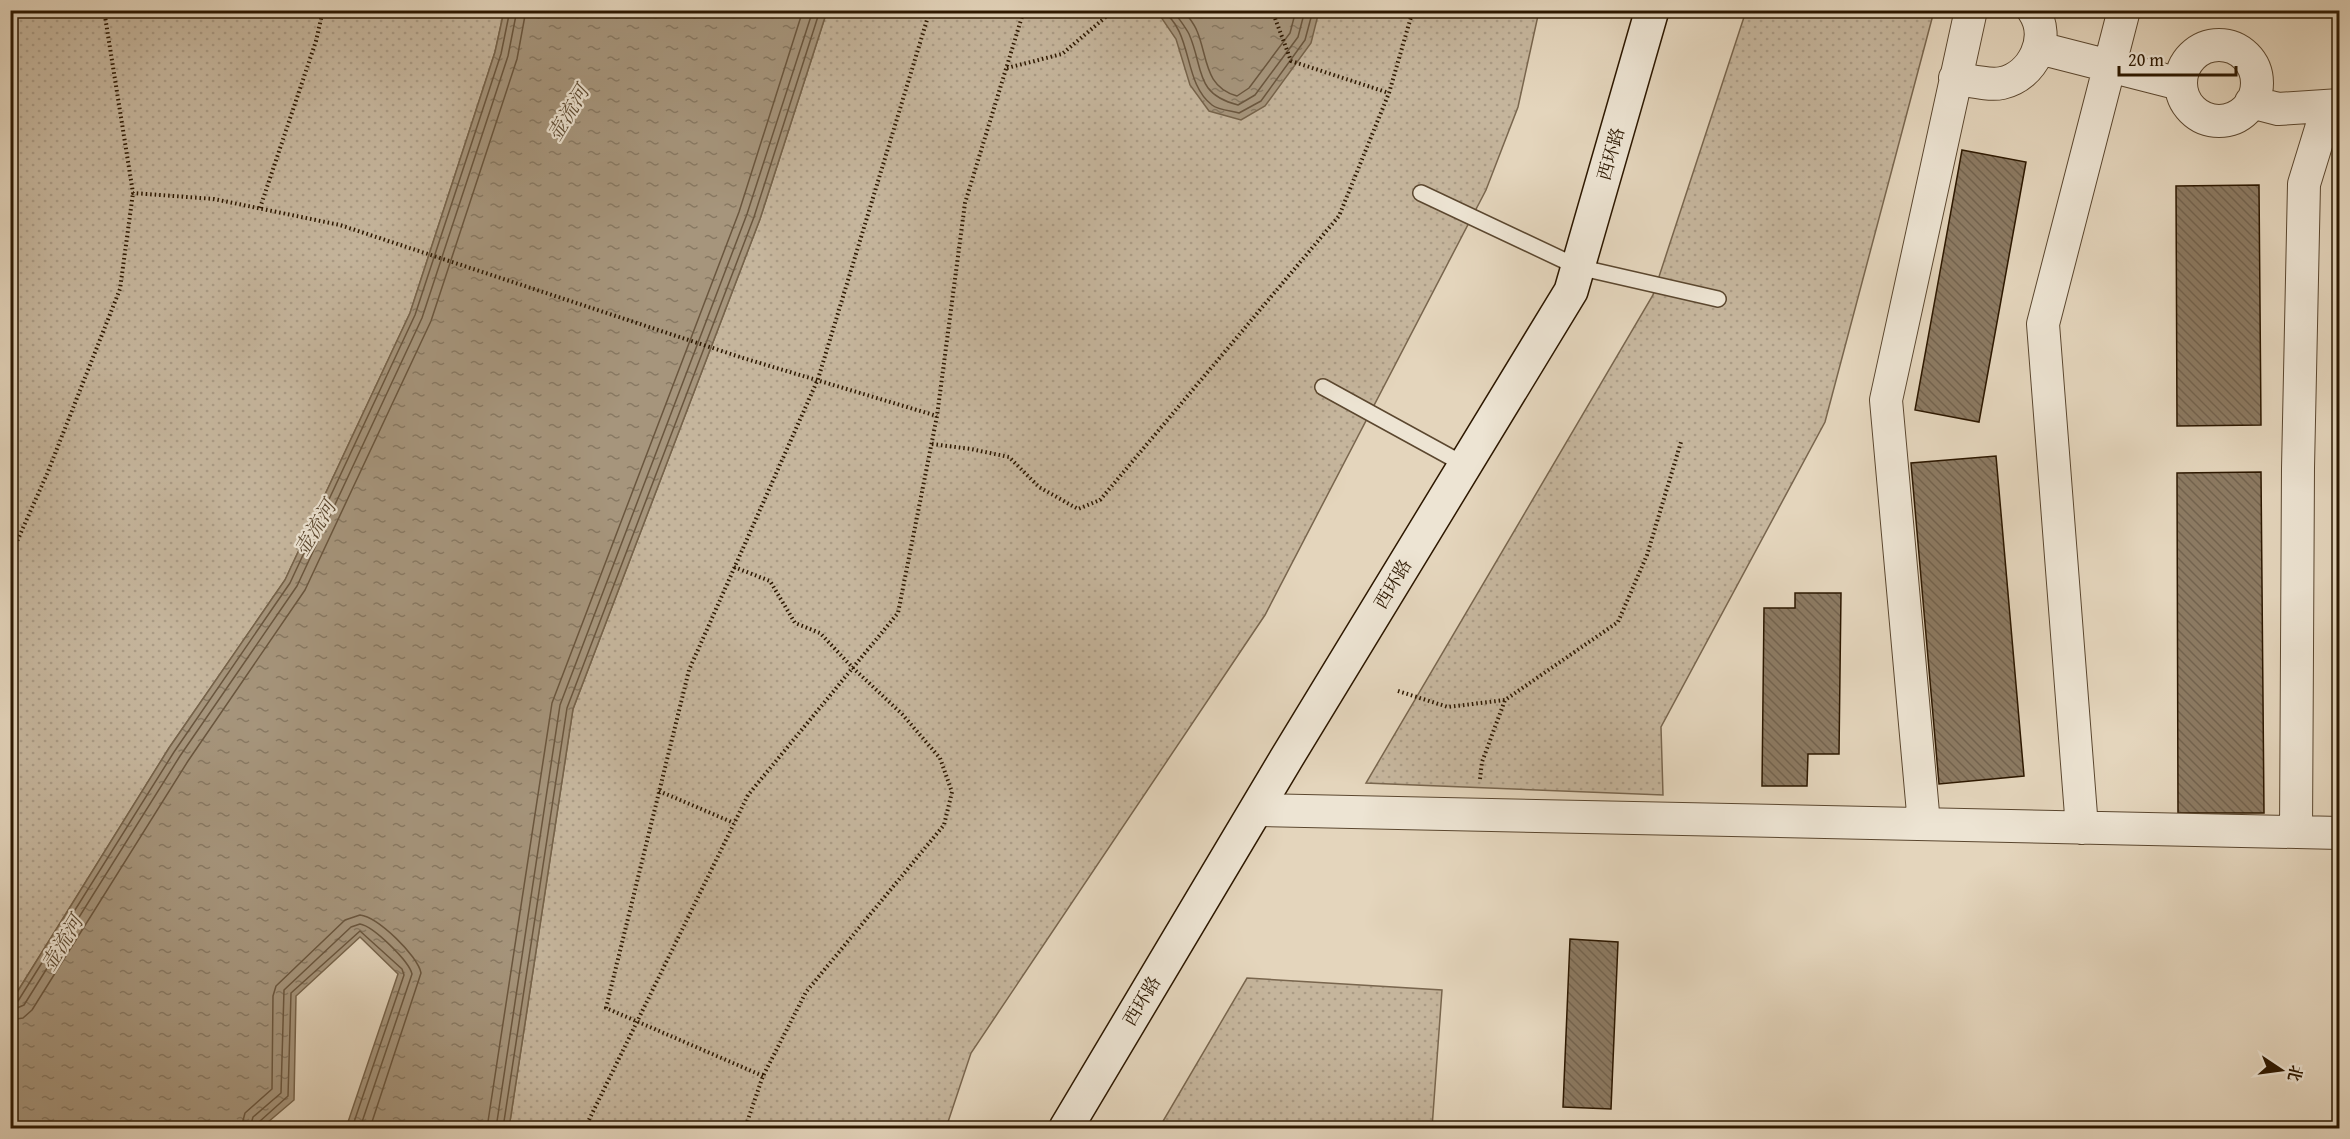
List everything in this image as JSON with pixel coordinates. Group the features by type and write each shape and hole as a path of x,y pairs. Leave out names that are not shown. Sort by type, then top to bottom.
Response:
{"main road":[{"name":"西环路","path":"1066,1128 1571,291 1652,10"}],"street":[{"path":"1924,824 1886,400 1971,10"},
{"path":"1955,78 1998,84 2013,80 2026,71 2035,59 2039,48 2040,29 2033,10"},
{"path":"2082,828 2043,324 2124,10"},
{"path":"2209,46 2234,47 2252,63 2257,88 2246,111 2234,118 2210,120 2189,107 2180,84 2188,60 2197,51 2209,46"},
{"path":"2039,48 2180,84"},
{"path":"2251,102 2278,109 2334,105 2304,184 2298,468 2296,832"},
{"path":"1256,810 2340,833"}],"lane":[{"path":"1421,194 1578,267 1718,299"},
{"path":"1323,387 1465,465"}],"path":[{"path":"10,557 47,474 120,288 133,193 104,10"},
{"path":"260,208 316,41 323,10"},
{"path":"763,1076 636,1023 606,1008 689,670 818,379 930,10"},
{"path":"585,1128 748,795 898,613 938,416 965,203 1024,10"},
{"path":"1006,68 1062,54 1114,10"},
{"path":"1272,10 1291,61 1389,93"},
{"path":"932,444 1009,457 1039,488 1078,509 1100,500 1339,216 1389,93 1413,10"},
{"path":"133,193 214,199 339,225 743,358 938,416"},
{"path":"1398,691 1448,707 1505,700 1618,622 1647,555 1681,442"},
{"path":"734,567 770,581 795,623 820,633 902,714 940,758 952,792 944,825 807,992 763,1076 746,1128"},
{"path":"1475,815 1482,762 1505,700"},
{"path":"659,791 734,824"},
{"path":"1428,1128 1457,1128"}],"shaded area":[{"path":"11,11 504,11 495,52 410,313 285,580 169,748 11,1002"},
{"path":"827,11 1539,11 1518,107 1486,190 1265,615 971,1053 946,1128 509,1128 573,709 760,219"},
{"path":"1746,11 1934,11 1825,422 1661,727 1663,795 1366,783 1653,295"},
{"path":"1247,978 1442,990 1432,1128 1159,1128"}],"water":[{"path":"1319,10 1311,43 1265,106 1241,120 1209,111 1190,85 1176,39 1161,17 1147,11"},
{"name":"壶流河","path":"504,11 827,11 760,219 573,709 509,1128 346,1128 398,974 360,937 296,996 294,1100 261,1128 11,1128 11,1002 169,748 285,580 410,313 495,52"}],"building":[{"path":"2296,10 2340,10 2340,11 2296,12"},
{"path":"1962,150 2026,162 1979,422 1915,410"},
{"path":"2259,185 2261,425 2177,426 2176,186"},
{"path":"1996,456 2024,776 1939,784 1911,463"},
{"path":"2261,472 2264,813 2178,813 2177,473"},
{"path":"1795,593 1841,593 1839,754 1808,754 1807,786 1762,786 1764,608 1795,608"},
{"path":"1570,939 1618,942 1611,1109 1563,1107"}]}
